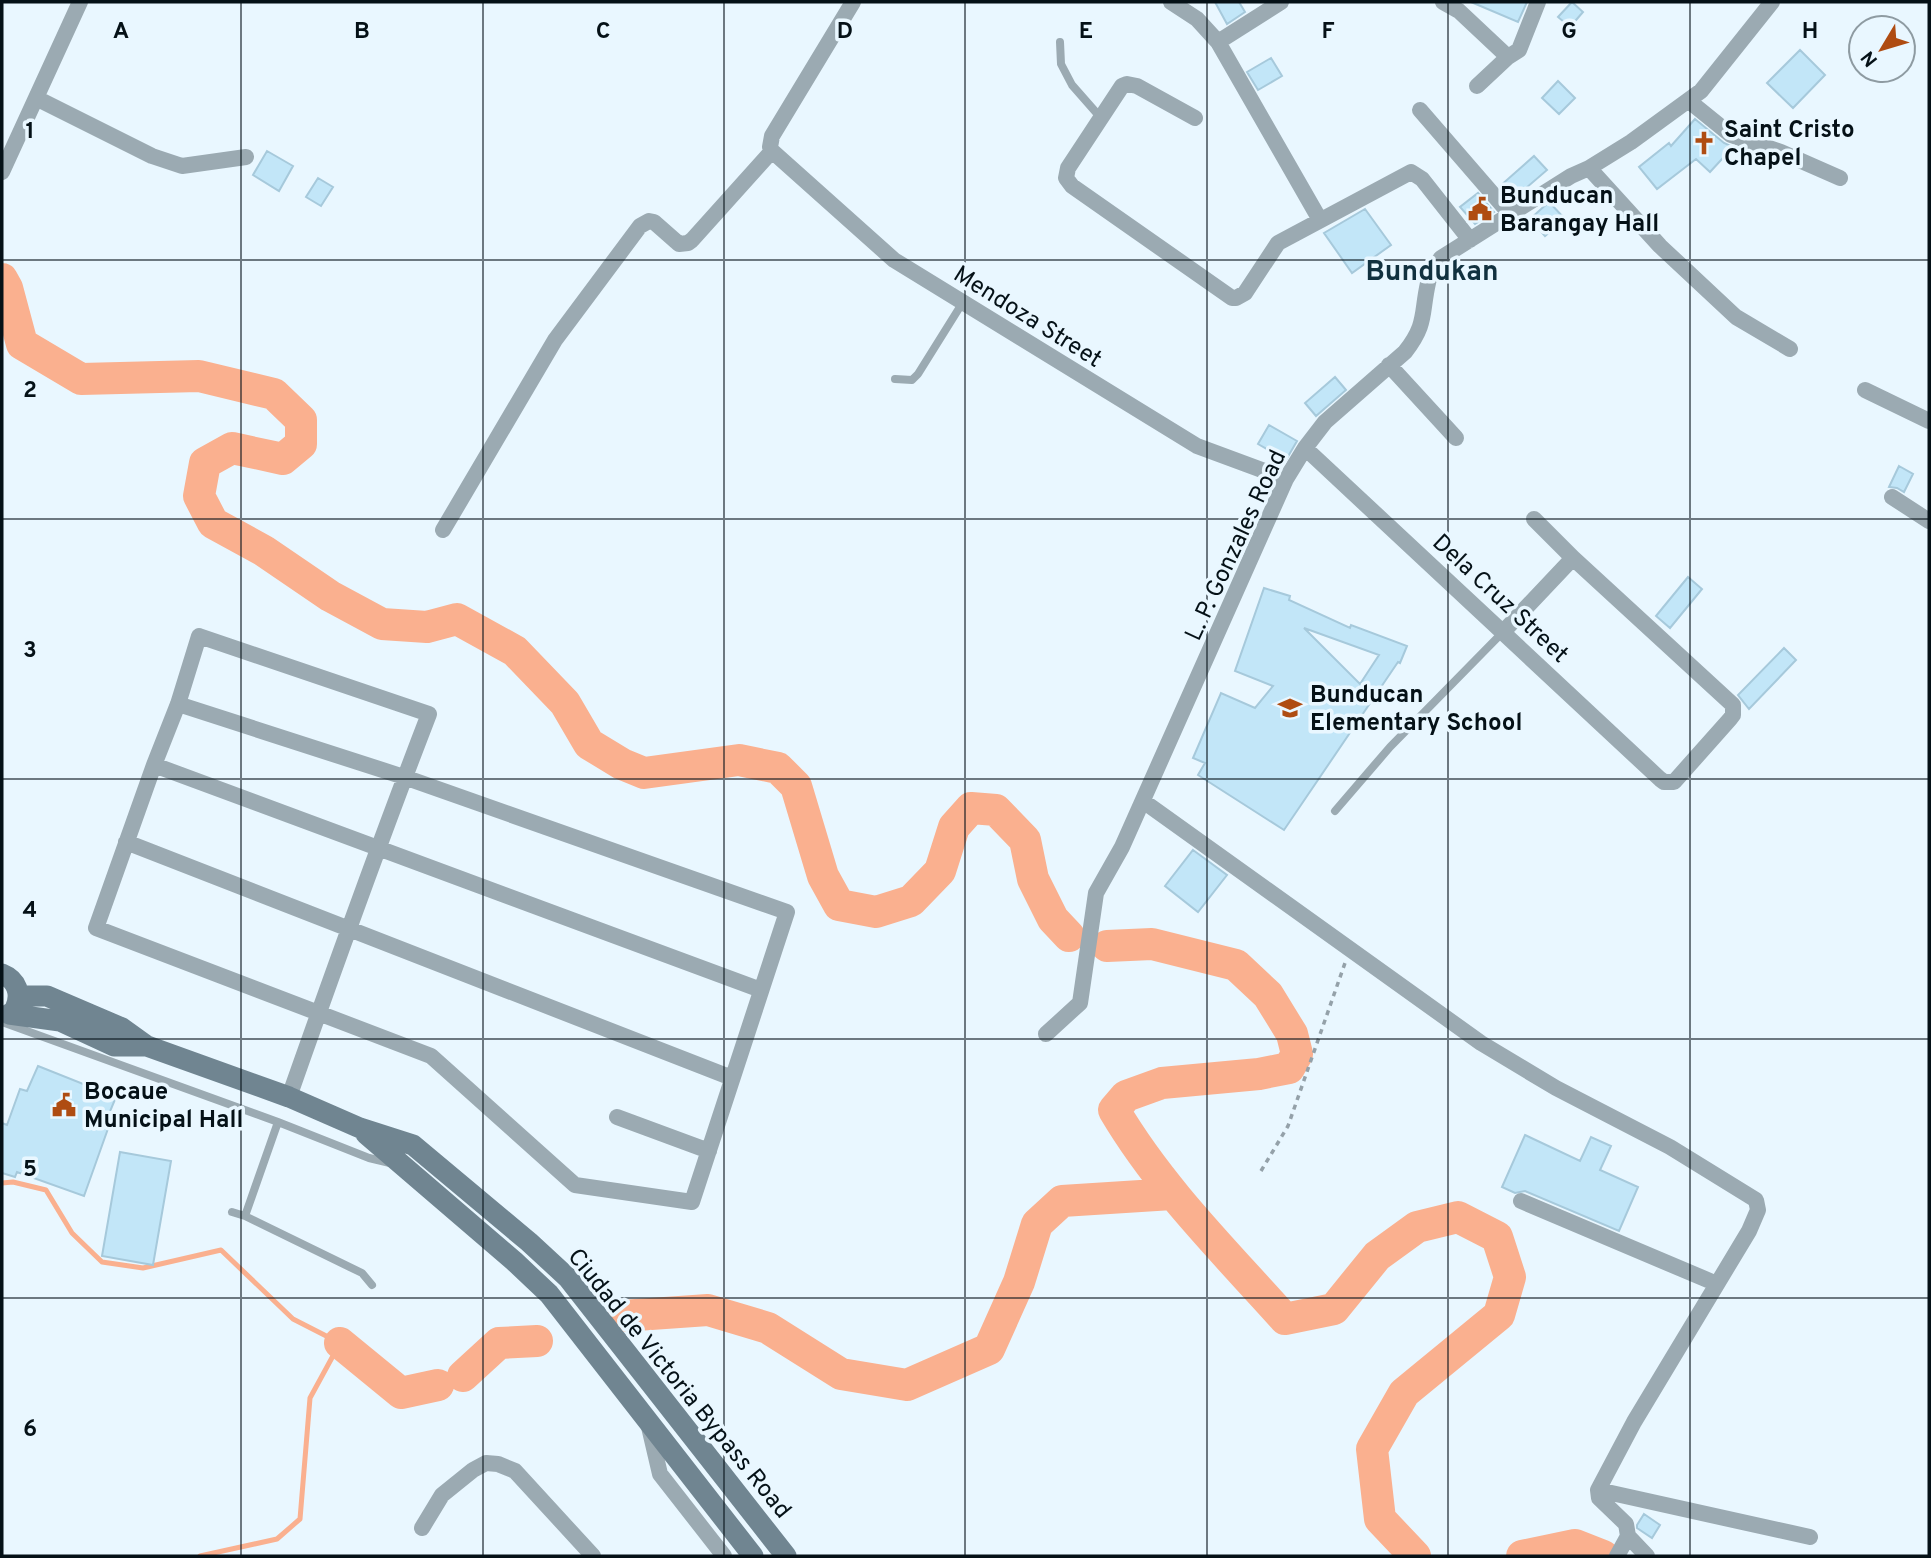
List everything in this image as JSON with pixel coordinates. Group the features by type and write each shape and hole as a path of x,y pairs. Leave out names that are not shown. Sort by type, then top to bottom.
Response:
{"main road":[{"path":"2,974 14,982 8,1012"},
{"name":"Ciudad de Victoria Bypass Road","path":"8,1012 60,1021 114,1046 147,1046 289,1097 360,1128 413,1145 568,1278 786,1556"},
{"name":"Ciudad de Victoria Bypass Road","path":"360,1128 549,1294 753,1556"},
{"path":"549,1294 568,1278"},
{"path":"608,1371 628,1356"}],"street":[{"path":"2,172 80,2"},
{"path":"443,530 555,340 640,226 649,221 654,222 675,241 688,243 772,151 772,135 853,2"},
{"path":"1171,2 1197,19 1218,42 1320,220"},
{"path":"1218,42 1282,2"},
{"path":"1443,2 1459,11 1508,57"},
{"path":"1477,86 1518,50 1538,2"},
{"path":"1751,2 1768,7"},
{"name":"L. P. Gonzales Road","path":"1046,1034 1080,1003 1096,892 1122,847 1286,479 1305,447 1325,422 1405,352 1416,338 1423,325 1428,280 1441,258 1571,176 1589,168 1689,101 1709,81 1768,7"},
{"path":"1195,118 1132,84 1122,86 1068,168 1066,178 1232,298 1241,296 1278,243 1411,172 1422,179 1470,240"},
{"path":"36,98 152,156 182,166 246,157"},
{"path":"1689,101 1731,135 1781,152 1840,178"},
{"path":"1420,110 1510,215"},
{"name":"Mendoza Street","path":"772,151 894,260 1196,446 1286,479"},
{"path":"1589,168 1660,246 1736,317 1790,349"},
{"path":"1389,365 1456,438"},
{"path":"1865,390 1929,421"},
{"name":"Dela Cruz Street","path":"1305,447 1664,782 1674,782 1730,719 1733,715 1732,705 1573,558"},
{"path":"1892,497 1929,522"},
{"path":"1504,631 1573,558 1534,519"},
{"path":"178,704 404,778 787,912 692,1202 575,1185 431,1056 319,1013 96,928 178,704 199,636 429,714 404,778 350,929 319,1013 289,1097"},
{"path":"154,765 761,990"},
{"path":"1143,801 1492,1049 1556,1088 1670,1147 1756,1200 1758,1210 1749,1231 1634,1422 1598,1490 1602,1501 1626,1524 1628,1536 1647,1556"},
{"path":"126,842 733,1078"},
{"path":"617,1117 709,1151"},
{"path":"1521,1201 1717,1284"},
{"name":"Ciudad de Victoria Bypass Road","path":"648,1424 660,1474 724,1556"},
{"path":"422,1528 442,1495 473,1470 486,1463 498,1464 515,1471 593,1556"},
{"path":"1598,1490 1810,1537"},
{"path":"1618,1556 1628,1536"}],"lane":[{"path":"1060,42 1061,64 1072,85 1101,118"},
{"path":"895,379 912,380 918,374 963,303"},
{"path":"1335,811 1390,747 1504,631"},
{"path":"8,1012 369,1158 400,1165"},
{"path":"245,1216 278,1122"},
{"path":"232,1212 362,1273 372,1285"}],"path":[{"path":"1261,1171 1288,1126 1350,948"}],"building":[{"path":"1215,2 1239,2 1245,12 1227,24"},
{"path":"1471,2 1527,2 1518,22"},
{"path":"1572,2 1583,12 1570,27 1558,17"},
{"path":"1800,50 1825,75 1793,108 1767,83"},
{"path":"1271,58 1282,76 1258,90 1247,72"},
{"path":"1558,81 1575,98 1559,114 1542,98"},
{"path":"1695,119 1724,143 1733,147 1710,172 1696,159 1657,189 1639,167 1669,143 1671,146"},
{"path":"267,151 293,166 279,191 253,175"},
{"path":"1534,156 1547,170 1512,200 1500,186"},
{"path":"318,178 333,187 321,206 306,197"},
{"name":"Bunducan Barangay Hall","path":"1478,193 1494,212 1475,224 1460,207"},
{"path":"1549,202 1565,219 1545,236 1530,219"},
{"path":"1365,209 1391,245 1352,273 1324,233"},
{"path":"1335,377 1346,390 1316,416 1305,403"},
{"path":"1269,425 1297,441 1286,460 1258,444"},
{"path":"1899,466 1913,474 1904,492 1889,487"},
{"path":"1688,577 1702,589 1670,628 1656,616"},
{"name":"Bunducan Elementary School","path":"1264,588 1290,596 1289,600 1350,628 1351,625 1407,646 1400,663 1398,662 1284,830 1198,775 1205,763 1193,758 1221,693 1255,708 1273,686 1235,671","holes":["1304,628 1379,655 1360,684"]},
{"path":"1784,648 1796,660 1749,709 1738,695"},
{"path":"1193,850 1227,875 1198,912 1165,886"},
{"path":"38,1066 116,1097 106,1121 110,1123 84,1196 17,1172 15,1177 2,1173 2,1123 7,1125 20,1089 27,1091"},
{"path":"1525,1135 1580,1161 1591,1137 1611,1146 1600,1170 1638,1187 1619,1231 1525,1191 1515,1193 1502,1187"},
{"path":"120,1152 171,1161 153,1265 102,1256"},
{"path":"1644,1514 1660,1525 1652,1538 1637,1528"}],"waterway":[{"path":"2,279 7,288 22,344 81,379 199,376 274,394 301,420 301,444 283,459 232,448 205,463 199,496 213,523 264,551 330,596 382,624 427,627 457,619 515,651 565,703 589,744 622,764 644,773 739,760 778,768 796,786 823,876 839,905 876,912 911,901 940,871 954,827 971,808 996,810 1025,840 1033,879 1053,919 1069,936"},
{"path":"1107,946 1152,944 1236,965 1268,995 1292,1034 1297,1054 1289,1068 1259,1074 1162,1083 1126,1096 1114,1110 1172,1193 1285,1319 1334,1309 1377,1256 1417,1227 1458,1217 1497,1237 1510,1277 1499,1315 1404,1393 1372,1449 1380,1519 1415,1556"},
{"path":"2,1183 13,1182 46,1190 72,1233 102,1262 143,1268 221,1250 293,1319 340,1343 310,1398 300,1519 277,1539 200,1556"},
{"path":"622,1316 708,1310 768,1328 841,1374 907,1385 989,1349 1019,1282 1037,1224 1062,1201 1172,1194"},
{"path":"463,1376 499,1343 537,1341"},
{"path":"340,1343 401,1393 438,1385"},
{"path":"1522,1556 1575,1545 1603,1556"}],"place":[{"name":"Saint Cristo Chapel","path":"1704,143"},
{"name":"Bunducan Barangay Hall","path":"1480,209"},
{"name":"Bunducan Elementary School","path":"1290,708"},
{"name":"Bocaue Municipal Hall","path":"64,1105"}],"district":[{"name":"Bundukan","path":"1432,270"}]}
